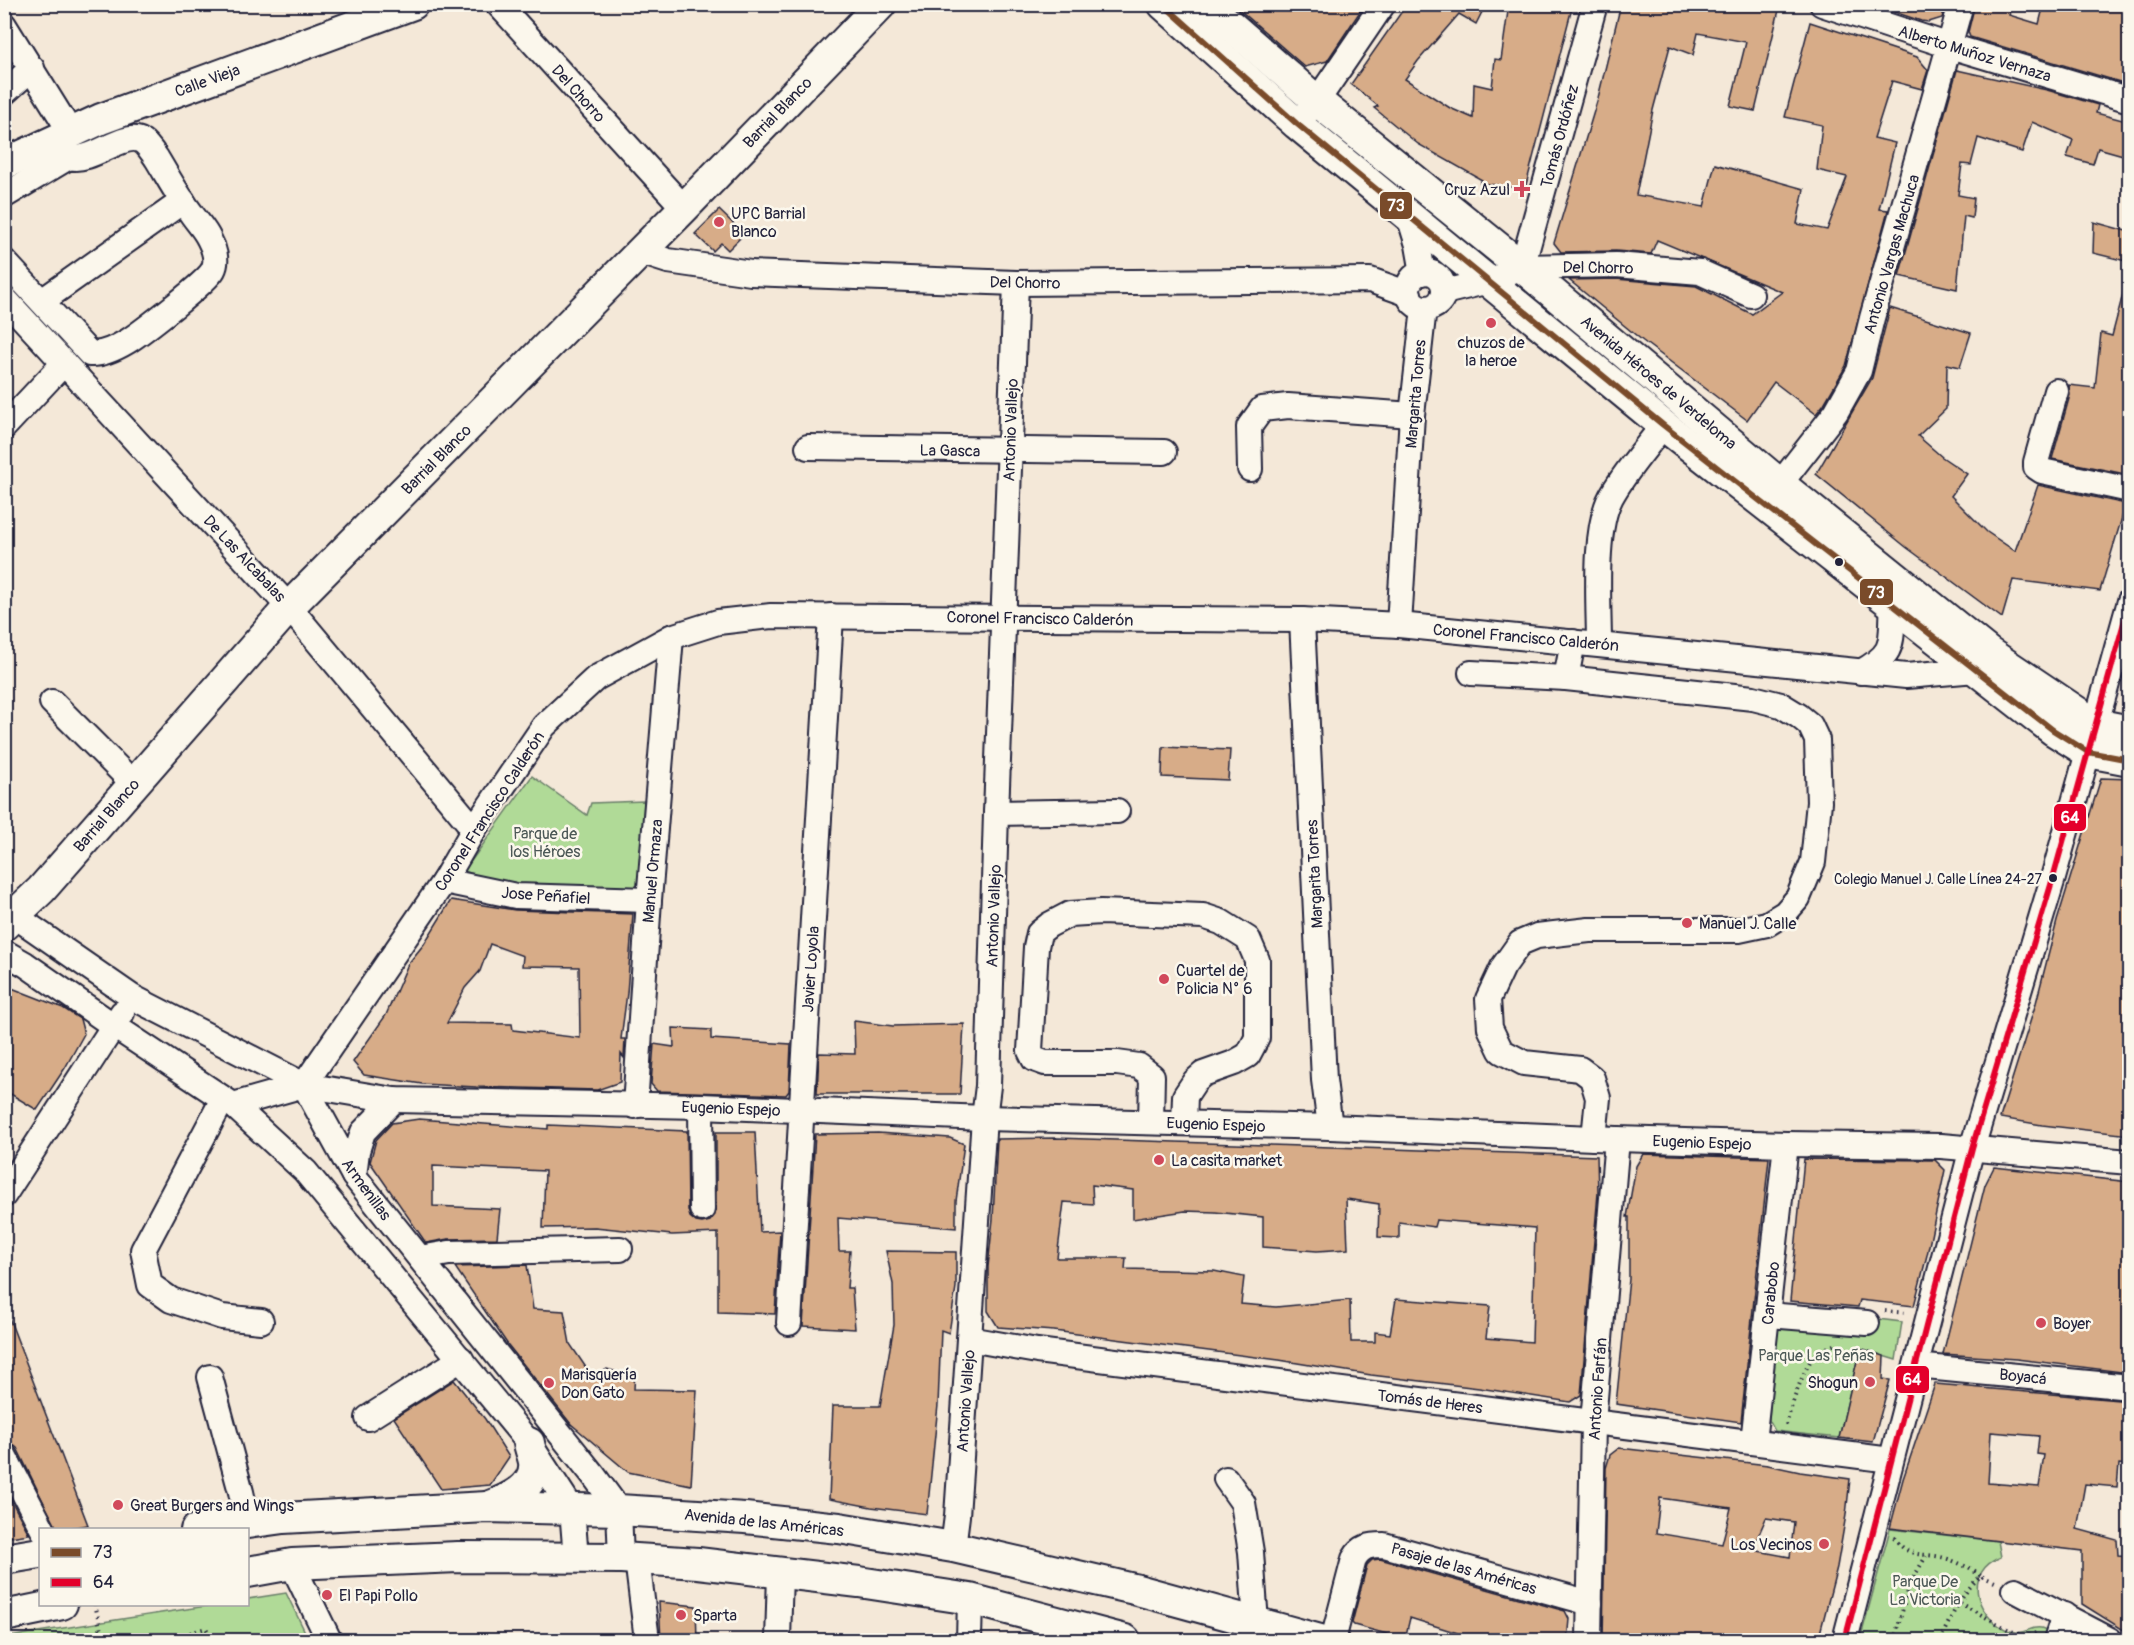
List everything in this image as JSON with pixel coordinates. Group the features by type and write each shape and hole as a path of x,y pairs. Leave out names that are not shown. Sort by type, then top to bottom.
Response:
{"main road":[{"name":"Calle Vieja","path":"4,164 66,143 101,119 380,10 413,4"},
{"name":"Barrial Blanco","path":"10,921 41,890 289,607 684,208 881,4"},
{"name":"Avenida Héroes de Verdeloma","path":"1163,4 1297,124 1663,425 1893,604 1982,661"},
{"name":"Avenida Héroes de Verdeloma","path":"1206,4 1317,101 1522,267 1780,484 1982,661 2054,730 2092,738 2130,760"},
{"name":"Avenida Héroes de Verdeloma","path":"2092,738 2130,731"},
{"path":"487,1507 514,1497 529,1482 535,1464 529,1443"},
{"name":"Avenida de las Américas","path":"211,1528 283,1518 487,1507 619,1510 769,1520 839,1528 953,1547 1134,1589 1320,1641"},
{"path":"4,1559 39,1553"},
{"path":"249,1572 292,1564 458,1557 629,1559 698,1563 970,1599 1125,1641"},
{"path":"4,1616 57,1606"}],"street":[{"name":"Del Chorro","path":"498,4 684,208"},
{"path":"1297,124 1317,101 1383,4"},
{"name":"Tomás Ordóñez","path":"1522,267 1595,4"},
{"name":"Alberto Muñoz Vernaza","path":"1822,4 1950,46 2130,100"},
{"name":"Antonio Vargas Machuca","path":"1780,484 1836,412 1859,371 1961,4"},
{"path":"4,26 32,68 66,143 76,159 118,142 134,139 142,141 152,151 209,238 215,256 213,270 192,291 129,340 98,355 90,354 4,261"},
{"path":"4,93 32,68"},
{"path":"4,196 66,143"},
{"path":"42,301 183,201"},
{"path":"1409,216 1418,245 1423,273"},
{"name":"Del Chorro","path":"640,252 668,261 751,273 1016,283 1370,280 1417,301"},
{"name":"Del Chorro","path":"1444,292 1489,281 1522,267 1616,265 1700,272 1751,295"},
{"path":"1423,273 1434,274 1442,281 1444,292 1436,305 1417,301 1410,283 1423,273"},
{"name":"Antonio Vallejo","path":"953,1547 988,1086 1008,452 1016,283"},
{"name":"De Las Alcabalas","path":"4,298 289,607 474,829"},
{"name":"Margarita Torres","path":"1399,625 1417,301"},
{"path":"4,427 64,363"},
{"path":"2056,391 2036,462 2037,467 2042,471 2130,490"},
{"path":"1250,469 1249,427 1262,409 1288,406 1412,415"},
{"path":"1599,644 1600,546 1603,517 1611,496 1663,425"},
{"name":"La Gasca","path":"808,447 1008,452 1164,452"},
{"path":"1845,1641 1972,1148 2053,878 2130,601"},
{"path":"1861,672 1880,661 1890,647 1893,604"},
{"name":"Coronel Francisco Calderón","path":"304,1085 444,881 474,829 544,726 596,678 671,637 718,622 771,616 1302,620 1399,625 1906,676 1982,661"},
{"name":"Javier Loyola","path":"789,1323 831,616"},
{"name":"Margarita Torres","path":"1302,620 1324,1080 1330,1127"},
{"name":"Manuel Ormaza","path":"635,1106 649,900 671,637"},
{"path":"1566,678 1573,642"},
{"name":"Antonio Farfán","path":"1472,673 1566,678 1753,698 1781,705 1799,716 1810,725 1817,740 1819,802 1813,862 1798,898 1785,913 1767,924 1739,930 1589,930 1537,936 1520,943 1503,967 1488,999 1490,1028 1501,1051 1524,1063 1560,1065 1580,1069 1592,1078 1605,1139 1593,1422 1589,1641"},
{"path":"52,702 134,784"},
{"path":"996,813 1117,811"},
{"name":"Jose Peñafiel","path":"444,881 516,896 649,900"},
{"path":"1184,1123 1185,1096 1195,1081 1203,1074 1234,1063 1248,1054 1257,1038 1257,960 1248,939 1221,922 1203,916 1101,912 1070,914 1039,933 1036,947 1030,1051 1034,1059 1045,1063 1139,1066 1152,1076 1195,1081"},
{"path":"10,921 132,997 304,1085"},
{"name":"Armenillas","path":"4,952 228,1102 305,1171 529,1443 573,1509"},
{"path":"4,1195 132,997"},
{"path":"1151,1122 1152,1076"},
{"path":"261,1321 222,1317 171,1300 150,1285 143,1250 228,1102 304,1085"},
{"name":"Eugenio Espejo","path":"304,1085 394,1100 701,1106 984,1118 1330,1127 1605,1139 1941,1146 2130,1162"},
{"name":"Armenillas","path":"304,1085 354,1176 619,1510"},
{"path":"354,1176 357,1150 363,1132 394,1100"},
{"path":"701,1106 702,1209"},
{"name":"Carabobo","path":"1753,1442 1786,1144"},
{"path":"420,1258 449,1253 620,1249"},
{"path":"1768,1315 1867,1323"},
{"name":"Tomás de Heres","path":"969,1338 1036,1351 1891,1460"},
{"path":"368,1418 461,1359"},
{"name":"Boyacá","path":"1916,1366 2130,1387"},
{"path":"210,1377 248,1523"},
{"path":"4,1455 42,1528"},
{"path":"1226,1479 1243,1503 1251,1552 1256,1623"},
{"path":"573,1509 576,1558"},
{"path":"619,1510 647,1641"},
{"name":"Pasaje de las Américas","path":"1333,1641 1354,1559 1358,1551 1372,1545 1384,1545 1590,1603"},
{"path":"292,1564 329,1641"},
{"path":"778,1641 780,1573"},
{"path":"2015,1590 2110,1641"},
{"path":"969,1641 970,1599"},
{"path":"2050,1637 2064,1615"}],"path":[{"path":"1753,1442 1776,1438 1784,1430 1793,1401 1815,1355 1862,1331 1876,1310 1929,1316"},
{"path":"1875,1524 1890,1528 1904,1550 1949,1559 2015,1590"},
{"path":"1894,1641 1910,1584 1927,1555"},
{"path":"1940,1641 1959,1603 1973,1583 1982,1576"},
{"path":"1959,1603 2023,1639 2034,1633 2050,1637"},
{"path":"95,1606 103,1641"},
{"path":"168,1641 206,1628 213,1641"}],"green space":[{"name":"Parque de los Héroes","path":"532,776 587,815 591,803 644,801 639,889 514,888 464,871"},
{"name":"Parque Las Peñas","path":"1777,1307 1902,1322 1896,1360 1860,1349 1839,1438 1775,1431 1769,1420"},
{"name":"Parque De La Victoria","path":"1890,1529 1998,1541 2001,1557 1989,1563 1978,1582 1980,1603 1994,1622 2005,1629 2021,1632 2041,1628 2054,1634 2051,1640 1860,1640"},
{"path":"286,1593 309,1640 5,1640 5,1638 31,1633 206,1606 249,1606 249,1599"}],"building":[{"path":"1233,4 1365,4 1327,61 1305,67"},
{"path":"1407,4 1486,4 1476,24 1459,14 1405,79 1450,108 1473,118 1474,84 1492,88 1495,59 1501,60 1509,4 1573,4 1525,189 1480,183 1482,180 1418,144 1374,108 1378,106 1351,84"},
{"path":"1621,4 1760,4 1779,10 1755,111 1730,106 1746,42 1698,33 1693,55 1670,46 1653,110 1636,195 1704,207 1715,164 1804,189 1797,224 1827,230 1847,177 1817,170 1822,125 1785,117 1810,22 1917,57 1928,70 1922,89 1892,81 1874,138 1895,143 1879,209 1888,210 1846,366 1816,414 1774,382 1747,420 1643,341 1569,280 1616,279 1696,286 1752,314 1782,292 1657,240 1651,254 1616,251 1561,252 1554,243 1598,98"},
{"path":"1871,4 1946,4 1942,18 1929,22"},
{"path":"1975,4 2012,4 2009,15 2039,24 2044,4 2112,4 2130,9 2130,85 1970,37 1968,32"},
{"path":"1957,70 2047,90 2098,105 2096,113 2130,122 2130,157 2098,148 2093,164 2067,157 2073,140 2032,122 2022,152 1978,138 1971,165 1962,164 1958,195 1974,198 1972,218 1964,216 1957,289 1899,276"},
{"name":"UPC Barrial Blanco","path":"719,210 744,234 728,250 721,243 713,251 695,234"},
{"path":"2094,222 2130,232 2130,262 2093,253"},
{"path":"2124,290 2130,291 2130,475 2052,459 2070,395 2069,385 2095,388 2101,333 2112,336"},
{"path":"1890,308 1971,333 1960,367 1947,364 1946,409 1918,436 1942,457 1967,474 1951,496 1987,532 2015,551 2038,485 2126,504 2100,591 2013,580 2002,618 1906,547 1816,474 1872,378"},
{"path":"1163,747 1230,750 1228,780 1162,777"},
{"path":"2101,778 2130,779 2130,1135 2000,1118"},
{"path":"451,900 515,910 633,914 621,1039 625,1039 624,1058 621,1054 620,1082 597,1090 476,1087 422,1084 364,1075 353,1062 386,1015 408,964 424,944","holes":["490,944 523,956 522,966 579,967 580,1038 513,1030 512,1024 447,1023 465,988 480,971"]},
{"path":"4,985 63,1008 80,1019 84,1034 37,1110 4,1090"},
{"path":"854,1021 893,1026 964,1024 960,1094 817,1094 819,1053 855,1054"},
{"path":"673,1028 711,1030 711,1039 791,1044 789,1091 786,1095 657,1091 651,1084 654,1044 674,1047"},
{"path":"419,1119 548,1129 548,1125 687,1131 688,1210 690,1217 702,1223 710,1221 716,1209 716,1132 755,1132 760,1232 780,1231 775,1314 718,1312 718,1233 672,1235 595,1227 543,1228 545,1171 433,1166 433,1206 500,1209 497,1238 448,1239 426,1243 370,1162 376,1140 392,1123"},
{"path":"878,1133 950,1138 964,1144 956,1201 956,1228 838,1218 839,1251 850,1251 847,1288 852,1288 855,1329 803,1326 815,1134"},
{"path":"1057,1138 1597,1156 1598,1193 1581,1395 1570,1402 1279,1360 1054,1331 998,1327 988,1311 988,1267 997,1139","holes":["1092,1185 1133,1190 1133,1219 1185,1211 1263,1217 1263,1247 1317,1251 1348,1249 1346,1199 1379,1204 1378,1237 1399,1238 1399,1222 1434,1227 1436,1220 1535,1228 1532,1342 1486,1338 1490,1306 1396,1299 1390,1334 1375,1332 1375,1342 1351,1342 1350,1300 1276,1307 1241,1304 1244,1277 1214,1271 1125,1269 1126,1258 1057,1258 1064,1202 1093,1204"]},
{"path":"1643,1154 1769,1158 1741,1422 1616,1404 1629,1279 1629,1217 1627,1217 1636,1166"},
{"path":"1804,1159 1935,1160 1945,1170 1914,1306 1860,1300 1858,1307 1790,1301"},
{"path":"1994,1167 2130,1182 2130,1373 2016,1359 1943,1354 1985,1185"},
{"path":"886,1251 956,1252 956,1287 949,1333 941,1330 938,1405 927,1514 829,1499 833,1406 880,1406 894,1325 893,1284"},
{"path":"527,1265 533,1309 564,1311 570,1344 593,1378 607,1369 617,1372 635,1371 634,1389 697,1390 691,1485 628,1472 571,1424 508,1345 455,1267"},
{"path":"4,1310 6,1310 88,1525 56,1528 17,1448 4,1441"},
{"path":"1860,1348 1884,1356 1883,1379 1890,1380 1873,1442 1839,1438"},
{"path":"454,1380 485,1419 509,1457 490,1485 441,1489 394,1418"},
{"path":"1935,1384 2130,1401 2130,1465 2119,1464 2117,1487 2085,1484 2077,1529 2117,1540 2118,1555 2130,1556 2130,1634 2082,1604 2082,1551 1890,1528 1903,1479","holes":["1991,1432 2039,1436 2037,1454 2044,1455 2039,1487 1988,1483"]},
{"path":"1619,1448 1768,1465 1850,1479 1837,1567 1818,1641 1603,1641 1606,1468 1610,1455","holes":["1660,1498 1731,1508 1722,1544 1656,1533","1766,1518 1794,1522 1790,1557 1752,1550"]},
{"path":"4,1487 29,1534 4,1538"},
{"path":"1380,1559 1565,1611 1569,1619 1567,1641 1483,1641 1410,1618 1405,1639 1354,1625 1352,1623 1367,1565 1372,1560"},
{"path":"659,1602 696,1606 697,1641 661,1641"}],"transit line":[{"name":"73","path":"1163,4 1297,124 1663,425 2053,730 2088,752 2130,760"},
{"name":"64","path":"1845,1640 1972,1148 2053,878 2130,601"}],"place":[{"name":"Cruz Azul","path":"1522,189"},
{"name":"UPC Barrial Blanco","path":"719,222"},
{"name":"chuzos de la heroe","path":"1491,323"},
{"name":"Colegio Manuel J. Calle Línea 24-27","path":"2053,878"},
{"name":"Manuel J. Calle","path":"1687,923"},
{"name":"Cuartel de Policia N° 6","path":"1164,979"},
{"name":"La casita market","path":"1159,1160"},
{"name":"Boyer","path":"2041,1323"},
{"name":"Shogun","path":"1870,1382"},
{"name":"Marisquería Don Gato","path":"549,1383"},
{"name":"Great Burgers and Wings","path":"118,1505"},
{"name":"Los Vecinos","path":"1824,1544"},
{"name":"El Papi Pollo","path":"327,1595"},
{"name":"Sparta","path":"681,1615"}]}
